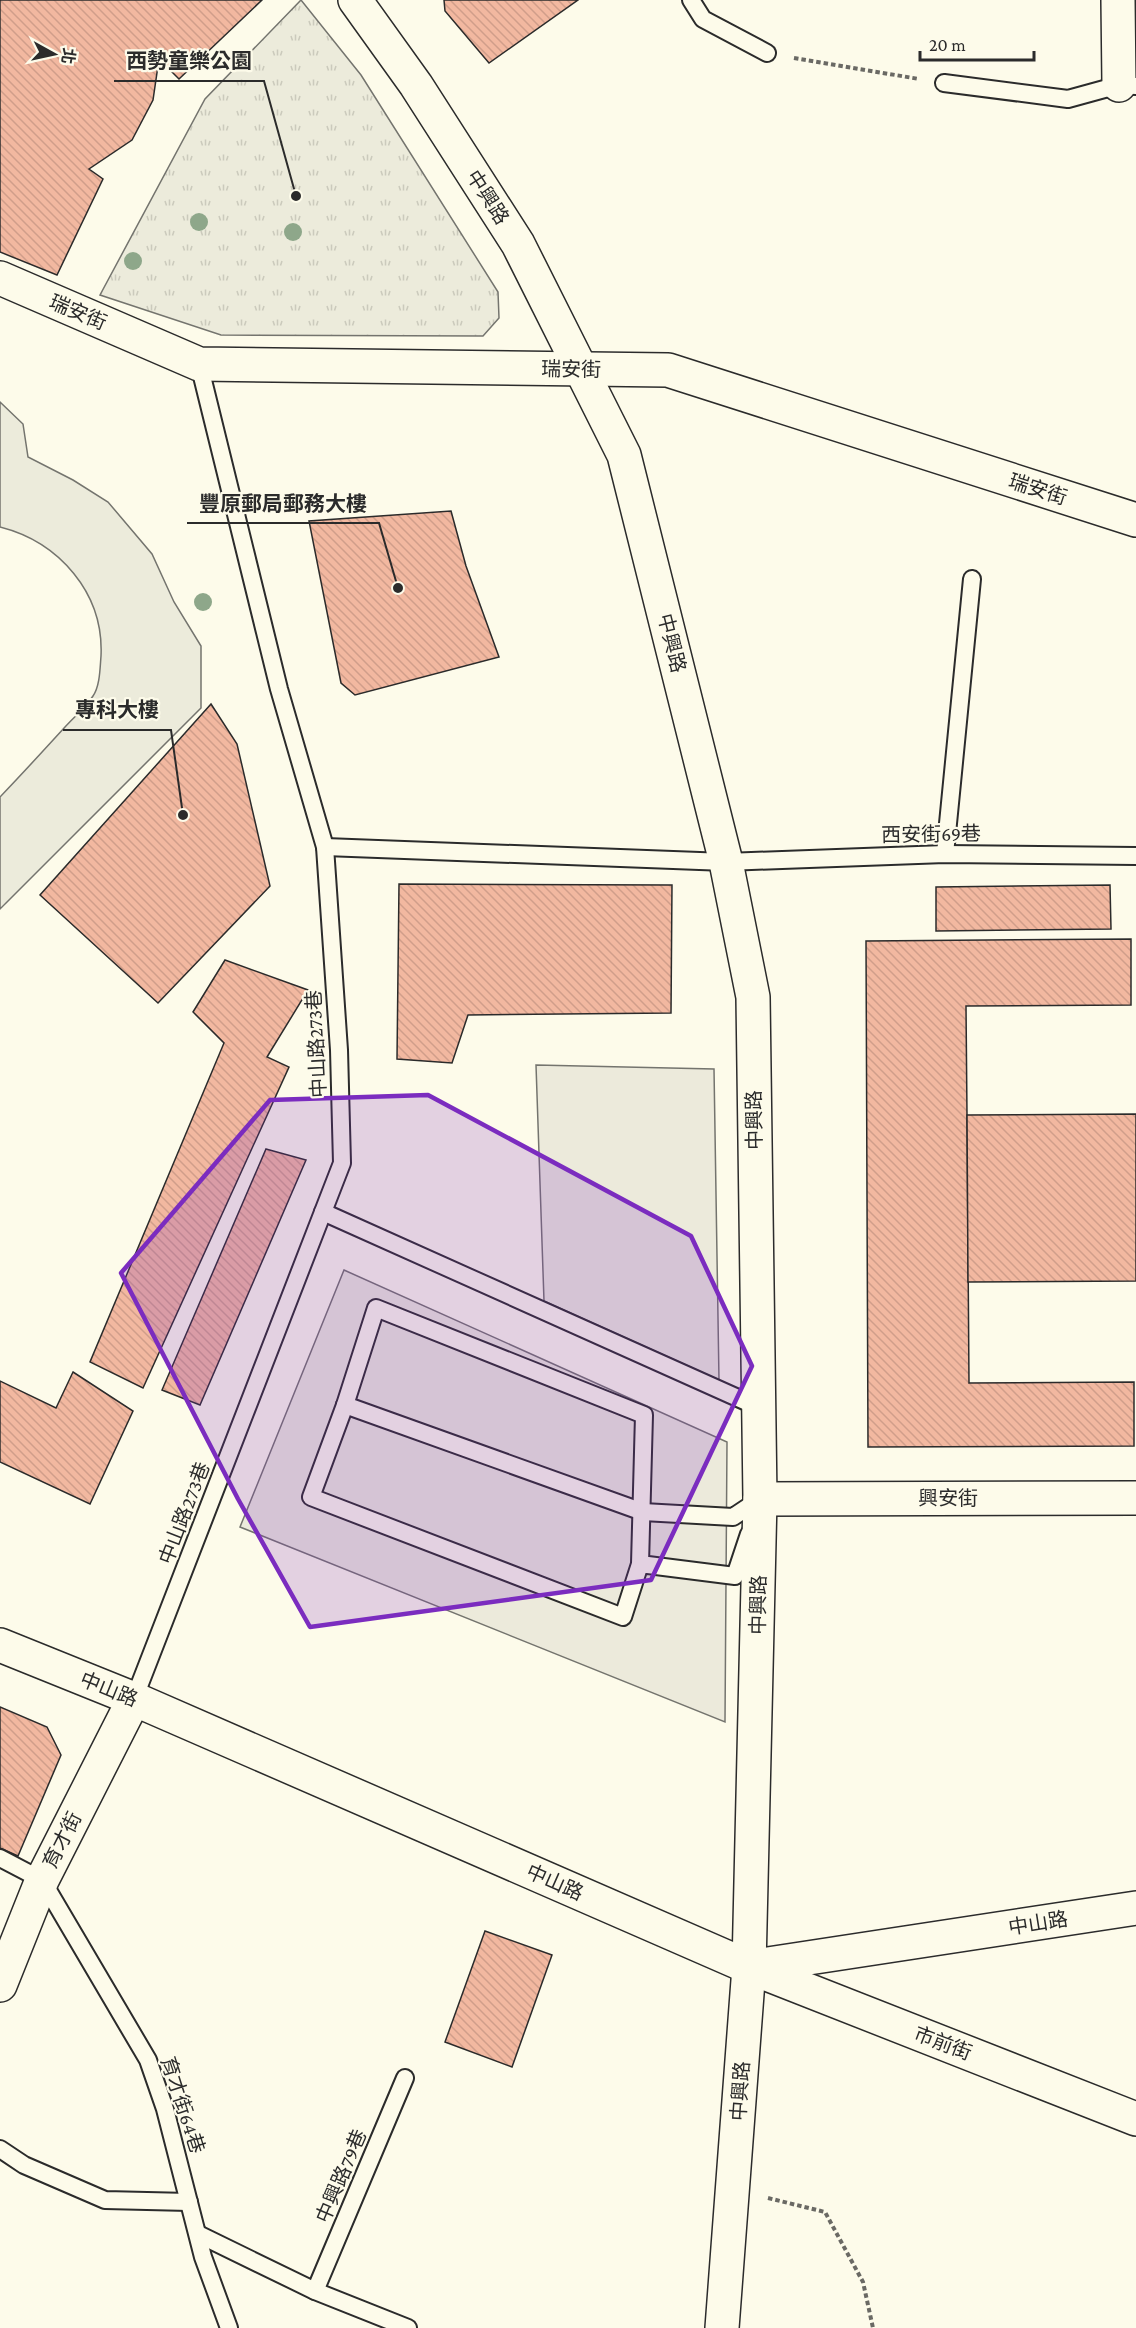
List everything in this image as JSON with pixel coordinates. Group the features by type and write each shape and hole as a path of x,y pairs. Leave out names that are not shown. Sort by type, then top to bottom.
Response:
{"street":[{"path":"1118,0 1128,85"},
{"name":"中興路","path":"364,3 518,243 624,455 726,862 753,997 760,1498 749,1968 722,2328"},
{"name":"瑞安街","path":"0,278 199,364 668,370 1136,520"},
{"name":"興安街","path":"760,1498 1136,1498"},
{"name":"中山路","path":"0,1645 134,1699 749,1968 1136,1908"},
{"name":"育才街","path":"0,1985 42,1880 134,1699"},
{"name":"市前街","path":"749,1968 1136,2119"}],"lane":[{"path":"691,0 703,19 767,53"},
{"path":"944,83 1068,99 1128,85"},
{"name":"中山路273巷","path":"134,1699 342,1163 339,1050 325,847 279,689 199,364"},
{"path":"945,854 972,579"},
{"name":"西安街69巷","path":"325,847 726,862 945,854 1136,856"},
{"path":"323,1212 758,1407"},
{"path":"376,1308 644,1415 640,1564 623,1617 311,1497 345,1405 376,1308"},
{"path":"345,1405 643,1512 733,1517 760,1498"},
{"path":"640,1564 735,1576 760,1498"},
{"path":"0,1858 42,1880"},
{"name":"育才街64巷","path":"42,1880 148,2060 165,2109 198,2234 229,2328"},
{"name":"中興路79巷","path":"315,2291 405,2078"},
{"path":"0,2149 24,2165 105,2200 189,2202"},
{"path":"198,2234 315,2291 408,2328"}],"path":[{"path":"767,53 944,83"},
{"path":"733,2189 825,2212 863,2282 873,2328"}],"highlighted area":[{"path":"428,1095 691,1236 752,1366 651,1580 310,1627 238,1499 121,1273 270,1100"}],"green space":[{"path":"301,0 361,75 498,292 499,318 483,336 221,335 100,295 205,99"},
{"path":"0,402 23,424 28,457 73,480 108,502 152,554 174,602 201,646 201,708 0,909 0,797 90,700 98,682 101,656 100,633 95,611 86,591 74,574 59,558 41,545 21,534 0,527"}],"shaded area":[{"path":"536,1065 714,1069 719,1380 544,1301"},
{"path":"344,1270 727,1442 725,1722 240,1527"}],"building":[{"path":"0,0 262,0 179,79 159,59 153,100 132,140 89,169 103,179 57,275 0,252"},
{"path":"444,0 578,0 489,63 445,11"},
{"path":"451,511 466,566 499,657 355,695 341,683 309,521"},
{"path":"211,704 237,744 270,886 158,1003 40,895"},
{"path":"399,884 672,885 671,1013 468,1015 452,1063 397,1059"},
{"path":"1110,885 1111,929 936,931 936,887"},
{"path":"1131,939 1131,1005 966,1006 969,1383 1134,1382 1134,1446 868,1447 866,941"},
{"path":"225,960 308,990 267,1057 289,1067 143,1388 90,1362 224,1043 193,1012"},
{"path":"1136,1114 1136,1281 968,1282 967,1115"},
{"path":"266,1149 306,1160 200,1405 162,1390"},
{"path":"73,1372 133,1411 90,1504 0,1462 0,1381 56,1408"},
{"path":"0,1707 47,1727 61,1755 18,1856 0,1848"},
{"path":"485,1931 552,1955 512,2067 445,2042"}],"place":[{"name":"西勢童樂公園","path":"296,196"},
{"name":"豐原郵局郵務大樓","path":"398,588"},
{"name":"專科大樓","path":"183,815"}]}
